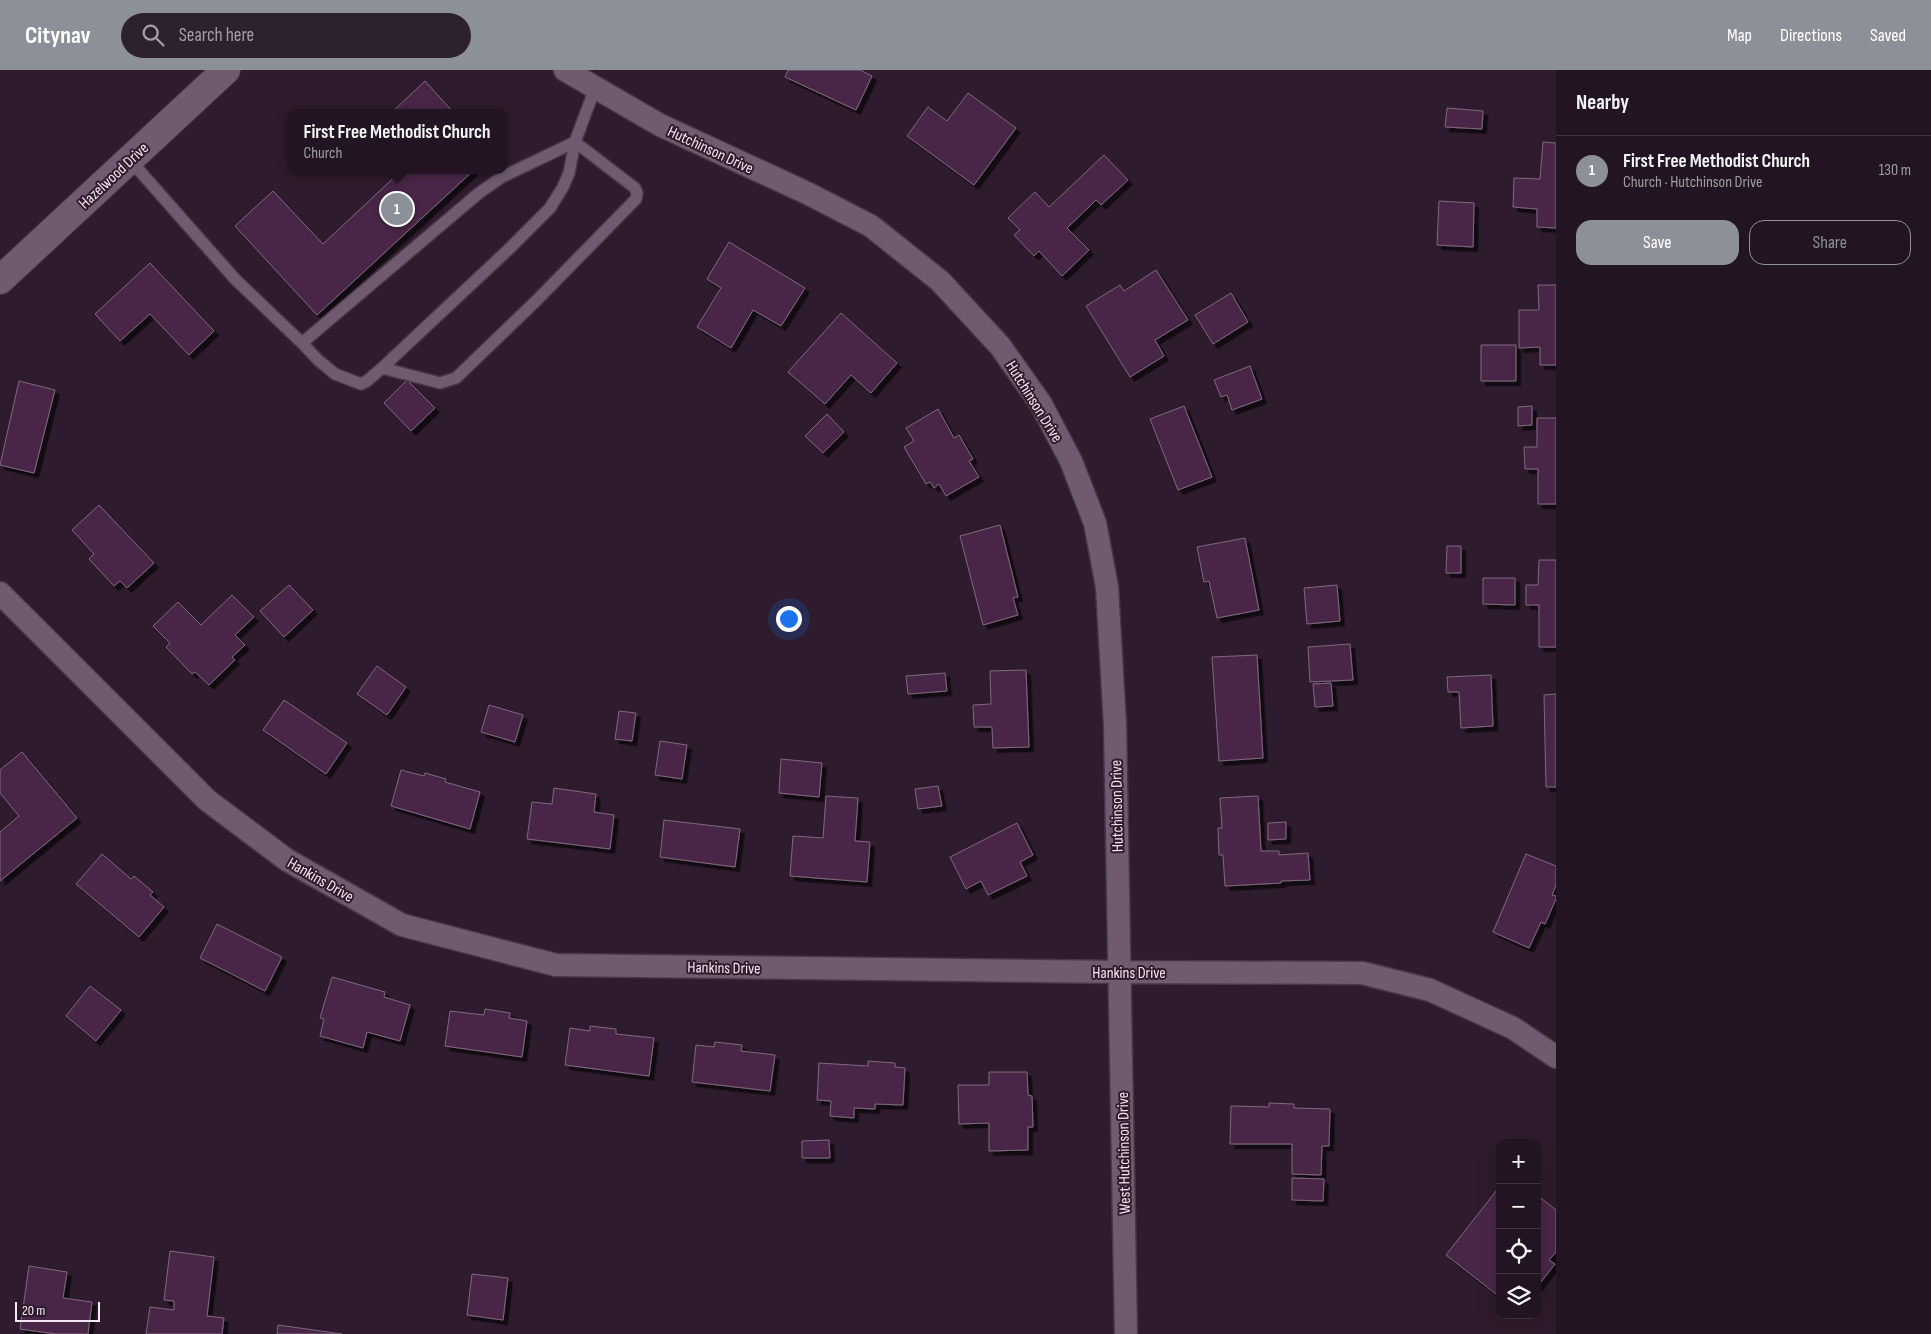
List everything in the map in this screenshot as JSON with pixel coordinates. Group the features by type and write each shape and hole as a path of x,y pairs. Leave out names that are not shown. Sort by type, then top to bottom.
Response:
{"street":[{"name":"Hazelwood Drive","path":"0,280 226,70"},
{"name":"Hutchinson Drive","path":"565,70 660,125 809,194 871,226 940,281 1000,346 1041,404 1071,461 1095,523 1107,587 1115,725 1120,972"},
{"name":"Hankins Drive","path":"0,593 208,800 287,860 402,925 556,965 1362,973 1430,990 1513,1028 1556,1057"},
{"name":"West Hutchinson Drive","path":"1120,972 1126,1334"}],"lane":[{"path":"130,160 235,279 318,360 335,374 360,384 367,381 382,368 550,208 563,187 575,142 595,88"},
{"path":"302,343 479,193 502,177 575,142"},
{"path":"382,368 440,383 456,378 537,300 636,199 637,193 635,188 575,142"}],"building":[{"path":"788,70 860,70 872,76 856,110 785,77"},
{"path":"425,81 450,109 395,109"},
{"path":"968,93 1016,128 974,185 907,136 928,107 947,121"},
{"path":"1447,108 1483,111 1482,129 1445,127"},
{"path":"1543,142 1556,143 1556,228 1537,227 1537,209 1513,207 1514,178 1540,179"},
{"path":"1104,155 1128,180 1101,205 1096,200 1067,228 1089,250 1062,276 1039,251 1034,256 1014,235 1020,230 1008,218 1035,192 1049,207"},
{"path":"398,174 470,174 317,315 235,226 273,191 323,244"},
{"path":"1439,201 1474,203 1473,247 1437,245"},
{"path":"729,242 805,288 781,326 753,310 731,348 697,327 721,288 707,279"},
{"path":"150,263 214,331 189,355 150,314 120,341 95,314"},
{"path":"1156,270 1188,320 1155,340 1164,356 1130,377 1086,306 1120,285 1124,291"},
{"path":"1538,285 1556,285 1556,365 1540,365 1540,347 1519,348 1519,310 1539,310"},
{"path":"1231,293 1248,322 1213,344 1195,315"},
{"path":"841,313 897,363 871,393 851,375 825,404 788,372"},
{"path":"1481,345 1516,345 1516,381 1481,381"},
{"path":"1250,366 1262,399 1232,410 1227,395 1221,397 1214,380"},
{"path":"407,380 435,408 411,431 384,403"},
{"path":"19,381 55,390 34,473 0,465"},
{"path":"1184,406 1212,477 1178,490 1150,419"},
{"path":"1532,406 1532,425 1518,426 1518,407"},
{"path":"938,409 954,438 959,435 973,459 969,461 979,477 946,496 939,484 934,488 930,482 926,484 904,447 914,441 906,428"},
{"path":"827,414 844,432 823,453 805,436"},
{"path":"1537,418 1556,418 1556,504 1538,504 1538,469 1525,469 1524,447 1537,447"},
{"path":"99,505 154,563 127,588 120,581 114,586 89,559 94,554 72,530"},
{"path":"1000,525 1018,597 1013,598 1018,615 983,625 960,536"},
{"path":"1245,538 1259,610 1217,618 1209,581 1204,582 1197,547"},
{"path":"1447,546 1461,546 1461,573 1446,573"},
{"path":"1539,560 1556,560 1556,647 1539,647 1539,605 1526,605 1526,585 1538,585"},
{"path":"1483,578 1515,578 1515,605 1483,604"},
{"path":"289,585 313,610 284,637 260,611"},
{"path":"1337,585 1340,621 1307,624 1304,588"},
{"path":"232,595 254,617 235,635 245,645 232,657 235,660 209,685 195,672 192,674 166,647 170,643 153,626 178,602 201,625"},
{"path":"1350,644 1353,680 1310,682 1308,647"},
{"path":"1257,655 1263,758 1219,761 1212,657"},
{"path":"377,666 406,687 387,715 357,694"},
{"path":"1026,670 1029,747 993,748 992,727 974,727 973,705 991,704 990,671"},
{"path":"945,673 947,691 908,694 906,676"},
{"path":"1491,675 1493,726 1461,728 1459,692 1448,692 1447,677"},
{"path":"1331,683 1333,706 1315,707 1313,684"},
{"path":"1556,694 1556,787 1546,787 1544,695"},
{"path":"284,700 347,743 326,774 263,730"},
{"path":"489,705 523,715 515,742 481,732"},
{"path":"619,711 636,713 632,741 615,739"},
{"path":"660,741 687,745 682,779 655,775"},
{"path":"22,752 77,818 0,881 0,832 19,816 0,793 0,770"},
{"path":"781,759 822,763 819,797 779,793"},
{"path":"401,770 424,776 425,773 446,779 445,782 480,792 470,829 391,806"},
{"path":"938,786 942,806 918,809 915,789"},
{"path":"554,788 596,794 594,812 614,815 610,849 527,839 532,802 552,804"},
{"path":"826,796 858,798 855,841 870,842 867,882 790,876 793,836 823,838"},
{"path":"1258,796 1261,851 1279,851 1279,855 1308,853 1310,880 1225,886 1223,855 1219,855 1218,828 1222,828 1220,798"},
{"path":"664,820 740,829 735,867 660,857"},
{"path":"1286,822 1286,839 1268,840 1268,823"},
{"path":"1017,823 1033,855 1020,862 1027,876 988,895 981,881 966,889 950,857"},
{"path":"102,854 131,879 134,876 153,892 150,895 164,907 139,937 76,884"},
{"path":"1526,854 1556,866 1556,885 1552,895 1556,896 1556,899 1545,924 1541,922 1529,948 1493,932"},
{"path":"217,924 282,957 265,991 200,958"},
{"path":"332,977 385,992 384,997 410,1005 400,1041 367,1032 363,1048 320,1036 324,1019 320,1018"},
{"path":"90,986 121,1010 96,1041 66,1016"},
{"path":"485,1009 510,1013 509,1018 527,1021 522,1057 445,1046 450,1011 484,1015"},
{"path":"590,1026 616,1029 616,1034 654,1038 649,1076 565,1065 570,1028 590,1031"},
{"path":"715,1042 742,1045 741,1051 775,1055 770,1091 692,1082 696,1045 714,1047"},
{"path":"868,1061 895,1063 895,1067 905,1068 903,1105 875,1104 875,1109 854,1108 854,1118 830,1116 831,1101 817,1100 819,1063 868,1066"},
{"path":"989,1072 1027,1072 1028,1095 1032,1096 1033,1127 1028,1127 1028,1150 989,1151 989,1123 959,1124 958,1085 989,1085"},
{"path":"1269,1103 1294,1104 1294,1108 1330,1109 1329,1146 1322,1146 1321,1175 1292,1174 1292,1144 1230,1144 1231,1106 1269,1107"},
{"path":"829,1140 830,1158 802,1158 802,1141"},
{"path":"1292,1178 1324,1179 1323,1201 1292,1200"},
{"path":"1496,1191 1496,1294 1446,1255"},
{"path":"1541,1198 1556,1210 1556,1252 1549,1260 1555,1264 1541,1282"},
{"path":"170,1251 214,1257 207,1316 224,1318 222,1334 146,1334 150,1307 174,1310 174,1301 164,1300"},
{"path":"29,1266 67,1272 63,1298 92,1302 88,1334 56,1334 20,1329"},
{"path":"472,1274 508,1278 503,1320 467,1315"},
{"path":"278,1325 342,1334 277,1334"}],"place":[{"name":"First Free Methodist Church","path":"397,209"}]}
